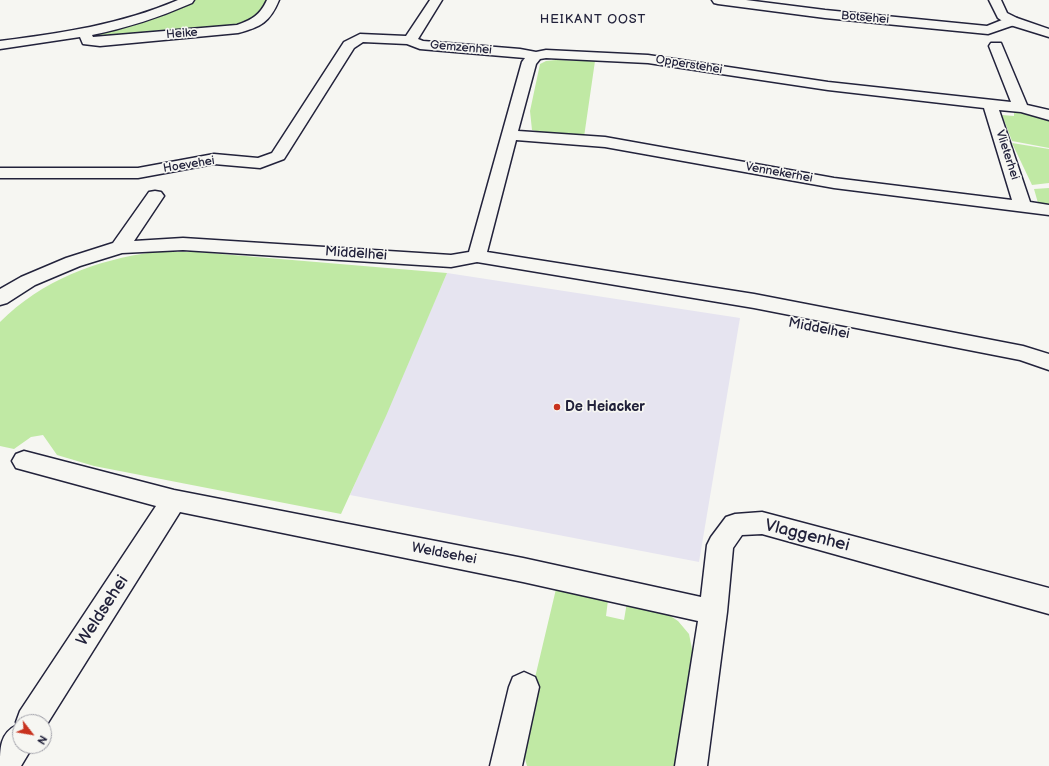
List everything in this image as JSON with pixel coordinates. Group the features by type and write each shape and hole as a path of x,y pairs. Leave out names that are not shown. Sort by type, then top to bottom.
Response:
{"street":[{"name":"Heike","path":"0,45 84,31 137,19 188,0"},
{"name":"Heike","path":"84,31 88,41 100,42 238,29 258,23 266,16 273,0"},
{"name":"Gemzenhei","path":"436,0 410,40 420,44 520,53 536,56"},
{"name":"Botsehei","path":"718,0 825,14 988,30 1012,21"},
{"path":"825,14 829,0"},
{"path":"995,0 1002,15 1012,21 1049,33"},
{"name":"Hoevehei","path":"0,173 138,173 214,159 260,163 278,156 349,45 360,38 410,40"},
{"path":"996,46 1021,108"},
{"name":"Opperstehei","path":"536,56 546,54 648,59 828,86 1021,108 1049,115"},
{"path":"477,256 529,62 536,56"},
{"name":"Vlieterhei","path":"990,104 1023,207"},
{"name":"Vennekerhei","path":"509,135 605,142 834,183 1049,210"},
{"path":"120,248 155,196"},
{"name":"Middelhei","path":"0,298 28,281 73,262 120,248 183,244 451,261 477,256 754,301 1023,353 1049,362"},
{"name":"Middelhei","path":"590,275 752,316 1021,368 1049,376"},
{"name":"Weldsehei","path":"24,460 174,500 523,570 713,612"},
{"name":"Weldsehei","path":"36,714 174,500"},
{"name":"Vlaggenhei","path":"691,766 713,612 720,545 735,525 762,523 1049,601"},
{"path":"506,766 524,687"},
{"path":"3,766 12,752"}],"shaded area":[{"name":"De Heiacker","path":"447,273 740,318 699,562 350,495"}],"green space":[{"path":"195,0 267,0 257,17 238,25 88,38 101,31"},
{"path":"546,61 595,61 584,137 532,130 530,111 540,64"},
{"path":"1014,112 1049,119 1049,148 1012,141 1002,115 1014,116"},
{"path":"1012,143 1049,149 1049,183 1032,185"},
{"path":"1049,188 1049,205 1038,203 1034,189"},
{"path":"154,252 197,252 447,273 386,416 341,514 94,466 57,455 43,435 31,437 14,449 0,446 0,322 16,307 34,294 71,274 111,260"},
{"path":"556,589 608,600 606,616 624,620 627,602 663,611 678,621 689,634 693,654 675,766 527,766 520,741"}],"place":[{"name":"De Heiacker","path":"557,407"}],"district":[{"name":"HEIKANT OOST","path":"593,20"}]}
